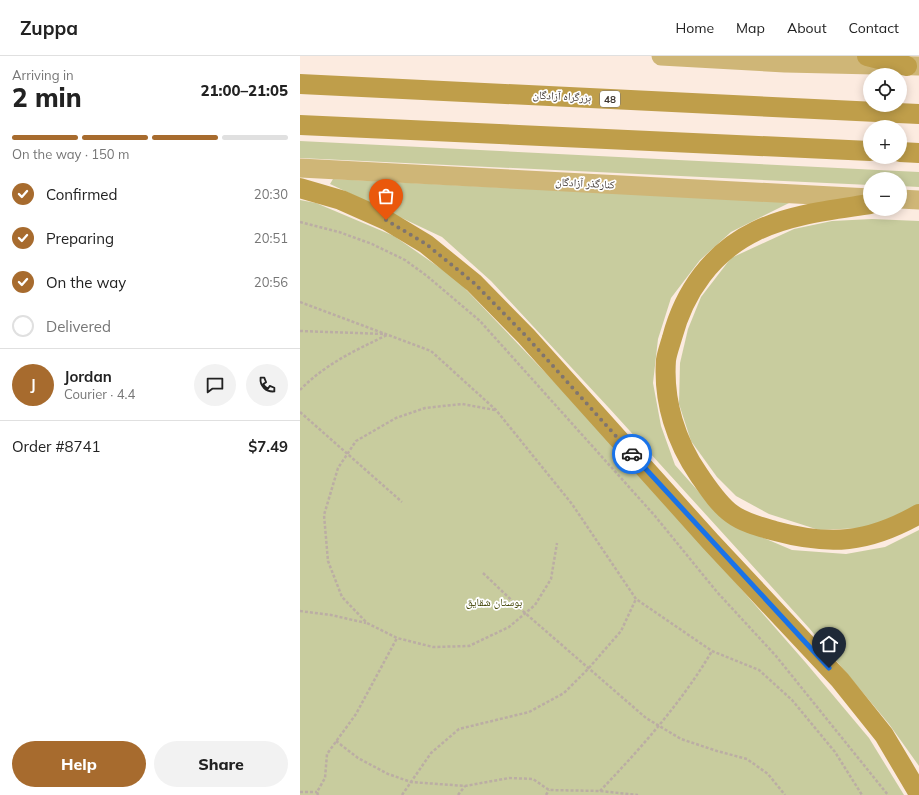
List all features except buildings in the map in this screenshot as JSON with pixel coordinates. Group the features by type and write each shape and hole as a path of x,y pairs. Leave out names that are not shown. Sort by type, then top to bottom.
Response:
{"highway":[{"path":"867,56 913,66"},
{"name":"بزرگراه آزادگان","path":"300,84 919,114"},
{"path":"300,125 863,151"},
{"path":"907,152 919,153"},
{"path":"300,188 341,200 386,220 426,244 474,283 526,336 710,541 840,680 884,735 919,794"},
{"path":"863,205 796,216 756,231 734,245 708,267 689,292 674,329 666,360 667,395 674,423 685,455 704,484 732,514 756,526 810,540 838,540 862,538 883,532 919,514"}],"main road":[{"path":"660,56 785,64 913,66"},
{"name":"کنارگذر آزادگان","path":"300,168 863,198"},
{"path":"907,199 919,200"}],"path":[{"path":"300,222 339,232 372,244 405,260 427,276 480,321 655,516 717,592 776,656 888,795"},
{"path":"300,302 431,351 496,410 572,504 636,600 712,651 759,670 792,700 835,752 862,795"},
{"path":"300,331 388,334"},
{"path":"300,390 311,378 338,359 388,334"},
{"path":"367,623 342,597 328,561 324,515 338,468 356,441 396,418 425,408 462,404 496,410"},
{"path":"300,412 402,502"},
{"path":"300,611 332,615 367,623 397,638 433,647 469,646 509,627 535,605 551,579 557,543"},
{"path":"483,573 525,613 646,718 680,739 747,759 768,774 784,795"},
{"path":"402,795 431,753 459,729 529,712 564,693 588,669 621,631 636,600"},
{"path":"300,792 318,794 325,778 326,754 356,714 397,638"},
{"path":"600,791 658,726 684,693 712,651"},
{"path":"336,741 358,758 388,774 411,782 466,786 509,778 533,779 549,790 600,791 638,795"},
{"path":"458,795 466,786"},
{"path":"546,795 549,790"}],"green space":[{"path":"300,141 919,172 919,187 907,186 907,172 863,172 863,185 300,158"},
{"path":"333,179 791,202 731,232 700,260 671,298 658,339 653,383 661,426 675,465 714,509 747,531 792,550 846,554 885,547 919,530 919,766 889,724 809,628 491,281 442,237 330,184"},
{"name":"بوستان شقایق","path":"300,200 316,203 394,236 456,279 624,455 806,663 869,738 904,795 300,795"},
{"path":"872,219 919,221 919,505 912,512 862,528 819,530 769,514 736,496 717,477 691,441 679,404 680,363 688,329 701,297 731,258 794,229 832,221"}],"way so far":[{"path":"386,220 426,244 474,283 526,336 632,454"}],"route":[{"path":"632,454 710,541 829,668"}]}
